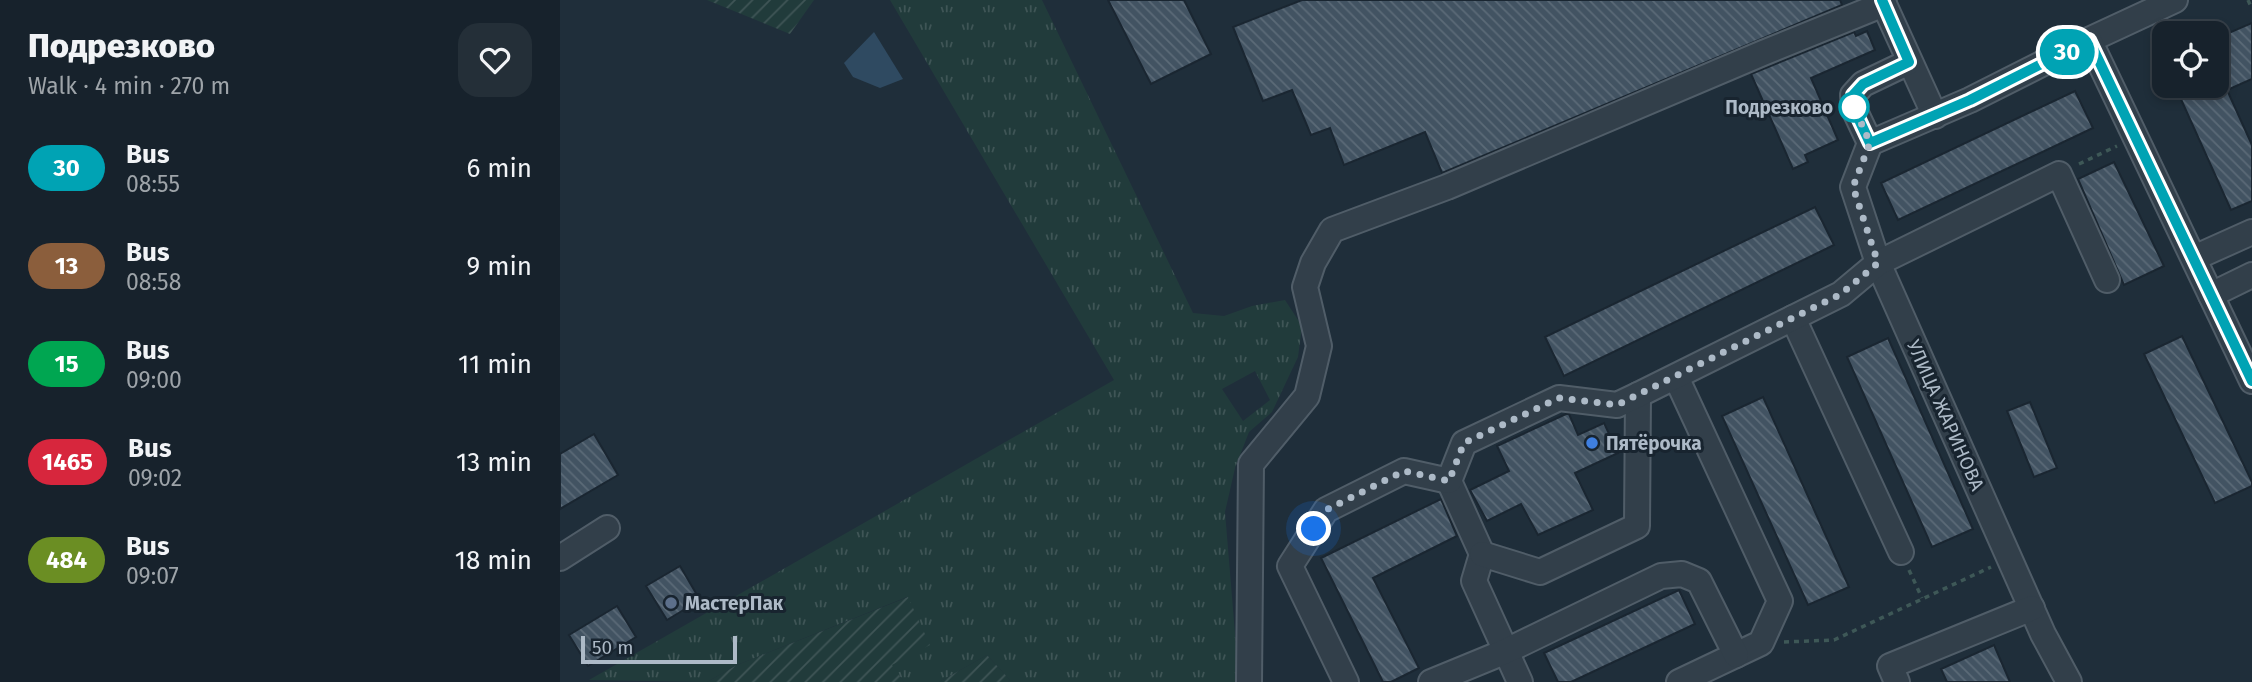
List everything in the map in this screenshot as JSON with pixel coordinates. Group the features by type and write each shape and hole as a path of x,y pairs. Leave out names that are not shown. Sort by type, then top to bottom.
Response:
{"street":[{"path":"1909,62 1863,84 1853,95 1854,109 1870,143 1935,116 2175,0"},
{"path":"1249,682 1251,464 1307,396 1319,345 1305,287 1313,263 1332,230 1447,187 1883,2 1935,116"},
{"path":"2089,40 2252,381"},
{"name":"УЛИЦА ЖАРИНОВА","path":"1870,143 1853,187 1878,263 2009,558 2068,682"},
{"path":"1520,682 1504,652 1474,581 1482,554 1449,481 1464,443 1559,398 1617,405 1841,294 1878,263 2059,174 2107,280"},
{"path":"2194,258 2252,232"},
{"path":"2211,295 2252,275"},
{"path":"1793,318 1901,552"},
{"path":"1675,377 1780,601 1760,643 1679,682"},
{"path":"1482,554 1540,572 1637,526 1638,395"},
{"path":"1346,682 1290,566 1326,510 1404,471 1449,481"},
{"path":"560,558 607,528"},
{"path":"1432,682 1504,652 1661,576 1682,574 1699,581 1736,655"},
{"path":"1897,682 1890,666 2032,608"}],"path":[{"path":"2248,0 2252,9"},
{"path":"2059,174 2109,150"},
{"path":"1901,552 1922,599"},
{"path":"1760,643 1834,640 2009,558"}],"green space":[{"path":"707,0 814,0 790,34"},
{"path":"890,0 1042,0 1193,313 1224,316 1252,306 1285,300 1302,326 1298,357 1272,412 1249,432 1235,468 1225,512 1239,682 1008,682 1010,680 987,655 939,682 904,682 891,665 907,597 737,665 707,682 589,680 1114,380","holes":["1255,371 1270,400 1243,421 1222,389"]},
{"path":"908,597 930,645 892,665 904,682 707,682 737,665"},
{"path":"987,655 1010,680 1008,682 939,682"}],"water":[{"path":"874,32 903,79 880,88 853,77 844,63"}],"building":[{"path":"1108,0 1184,0 1211,54 1151,84"},
{"path":"1302,0 1840,0 1842,5 1442,173 1425,132 1344,165 1330,128 1311,135 1292,90 1263,101 1233,27"},
{"path":"2252,23 2252,79 2229,89 2229,33"},
{"path":"1867,31 1875,50 1811,78 1838,140 1805,155 1808,162 1793,169 1751,74 1854,32 1856,36"},
{"path":"2075,91 2093,128 1898,220 1881,183"},
{"path":"2229,94 2252,145 2252,201 2231,210 2180,98 2229,98"},
{"path":"2114,162 2164,266 2124,285 2078,179"},
{"path":"1815,207 1834,245 1564,376 1545,337"},
{"path":"2182,336 2252,482 2252,486 2215,503 2144,354"},
{"path":"1888,338 1973,529 1932,547 1847,357"},
{"path":"1763,397 1849,587 1808,605 1722,416"},
{"path":"2030,402 2057,468 2034,477 2007,411"},
{"path":"1569,414 1578,435 1604,423 1618,453 1575,473 1593,510 1538,535 1521,504 1487,521 1470,490 1509,471 1497,446"},
{"path":"594,434 618,475 560,509 560,454"},
{"path":"1441,499 1457,536 1373,578 1419,668 1391,682 1383,682 1321,558"},
{"path":"680,566 700,600 667,620 646,586"},
{"path":"1679,590 1695,624 1571,682 1558,682 1544,653"},
{"path":"617,606 636,637 588,666 569,635"},
{"path":"1994,645 2010,682 1947,682 1941,669"}],"bus line":[{"name":"30","path":"1882,0 1909,62 1863,84 1853,95 1854,109 1870,143 1970,100 2089,40 2252,381"}],"place":[{"name":"Подрезково","path":"1854,107"},
{"name":"Пятёрочка","path":"1592,443"},
{"name":"МастерПак","path":"671,603"}],"route":[{"path":"1314,529 1326,510 1404,471 1449,481 1464,443 1559,398 1617,405 1841,294 1878,263 1853,187 1870,143 1854,107"}]}
